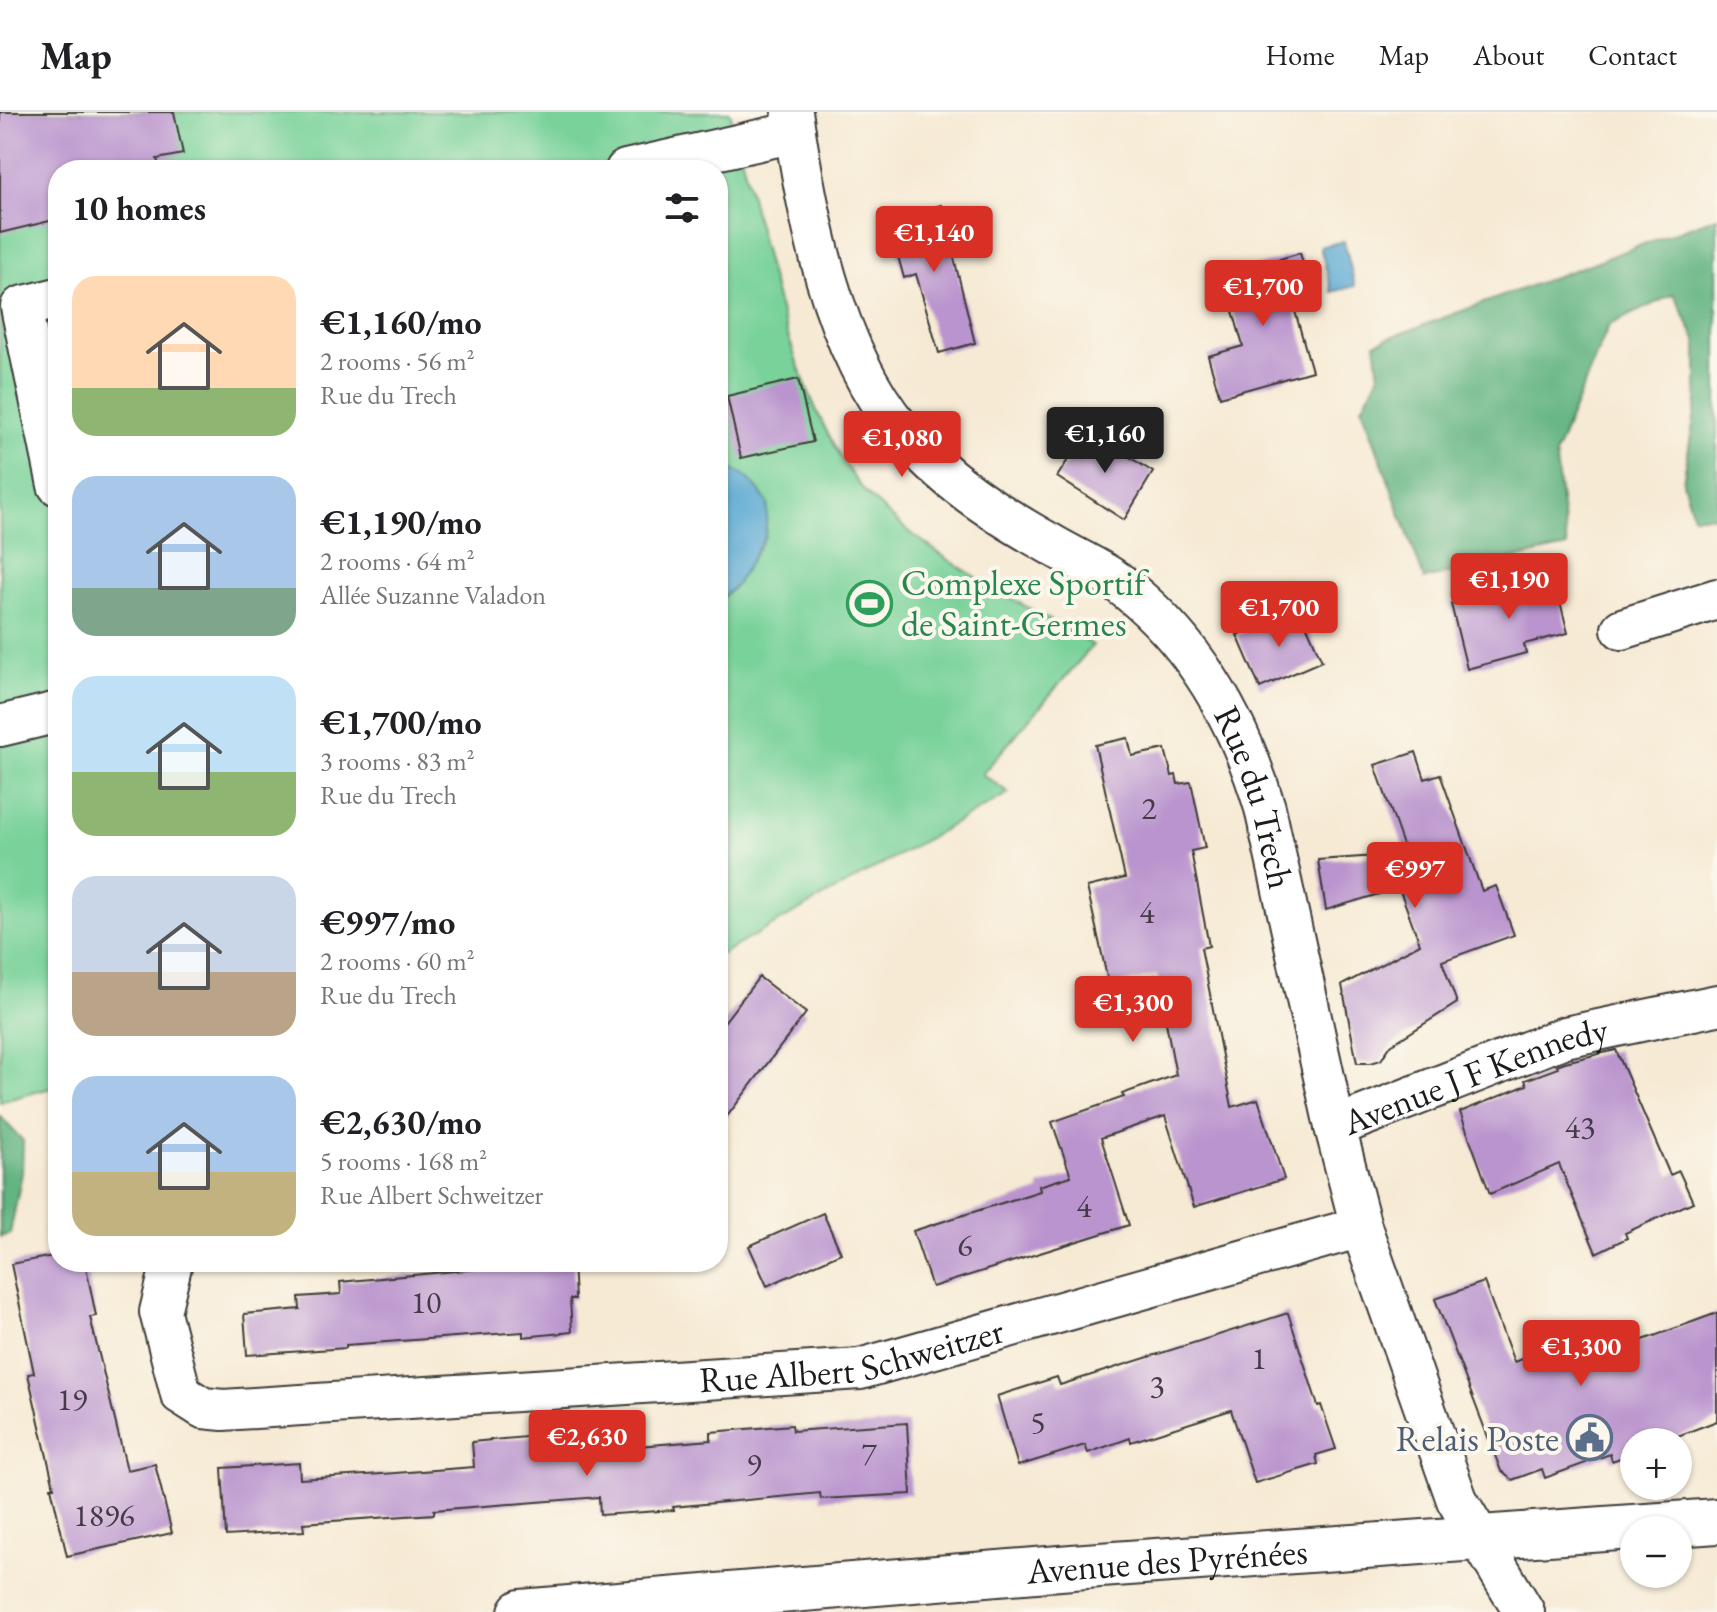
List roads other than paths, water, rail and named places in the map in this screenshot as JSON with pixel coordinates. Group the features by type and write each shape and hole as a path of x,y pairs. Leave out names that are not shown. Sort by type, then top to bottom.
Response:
{"main road":[{"name":"Avenue des Pyrénées","path":"521,1612 1041,1569 1717,1521"}],"street":[{"path":"661,160 793,122"},
{"name":"Rue du Trech","path":"793,122 799,165 832,298 850,349 897,426 942,474 974,498 1118,583 1152,611 1183,644 1228,710 1252,763 1265,808 1335,1127"},
{"path":"48,300 21,307 48,437"},
{"path":"1622,629 1717,599"},
{"path":"0,726 48,714"},
{"name":"Avenue J F Kennedy","path":"1524,1612 1457,1500 1361,1227 1335,1127 1565,1037 1717,1005"},
{"name":"Rue Albert Schweitzer","path":"170,1272 160,1312 181,1394 203,1408 223,1410 860,1369 1361,1227"}],"water":[{"path":"1344,241 1355,286 1332,292 1320,247"},
{"path":"728,469 742,474 753,483 768,503 765,537 736,585 728,593"}],"place":[{"name":"Complexe Sportif de Saint-Germes","path":"870,603"},
{"name":"Relais Poste","path":"1590,1438"}]}
